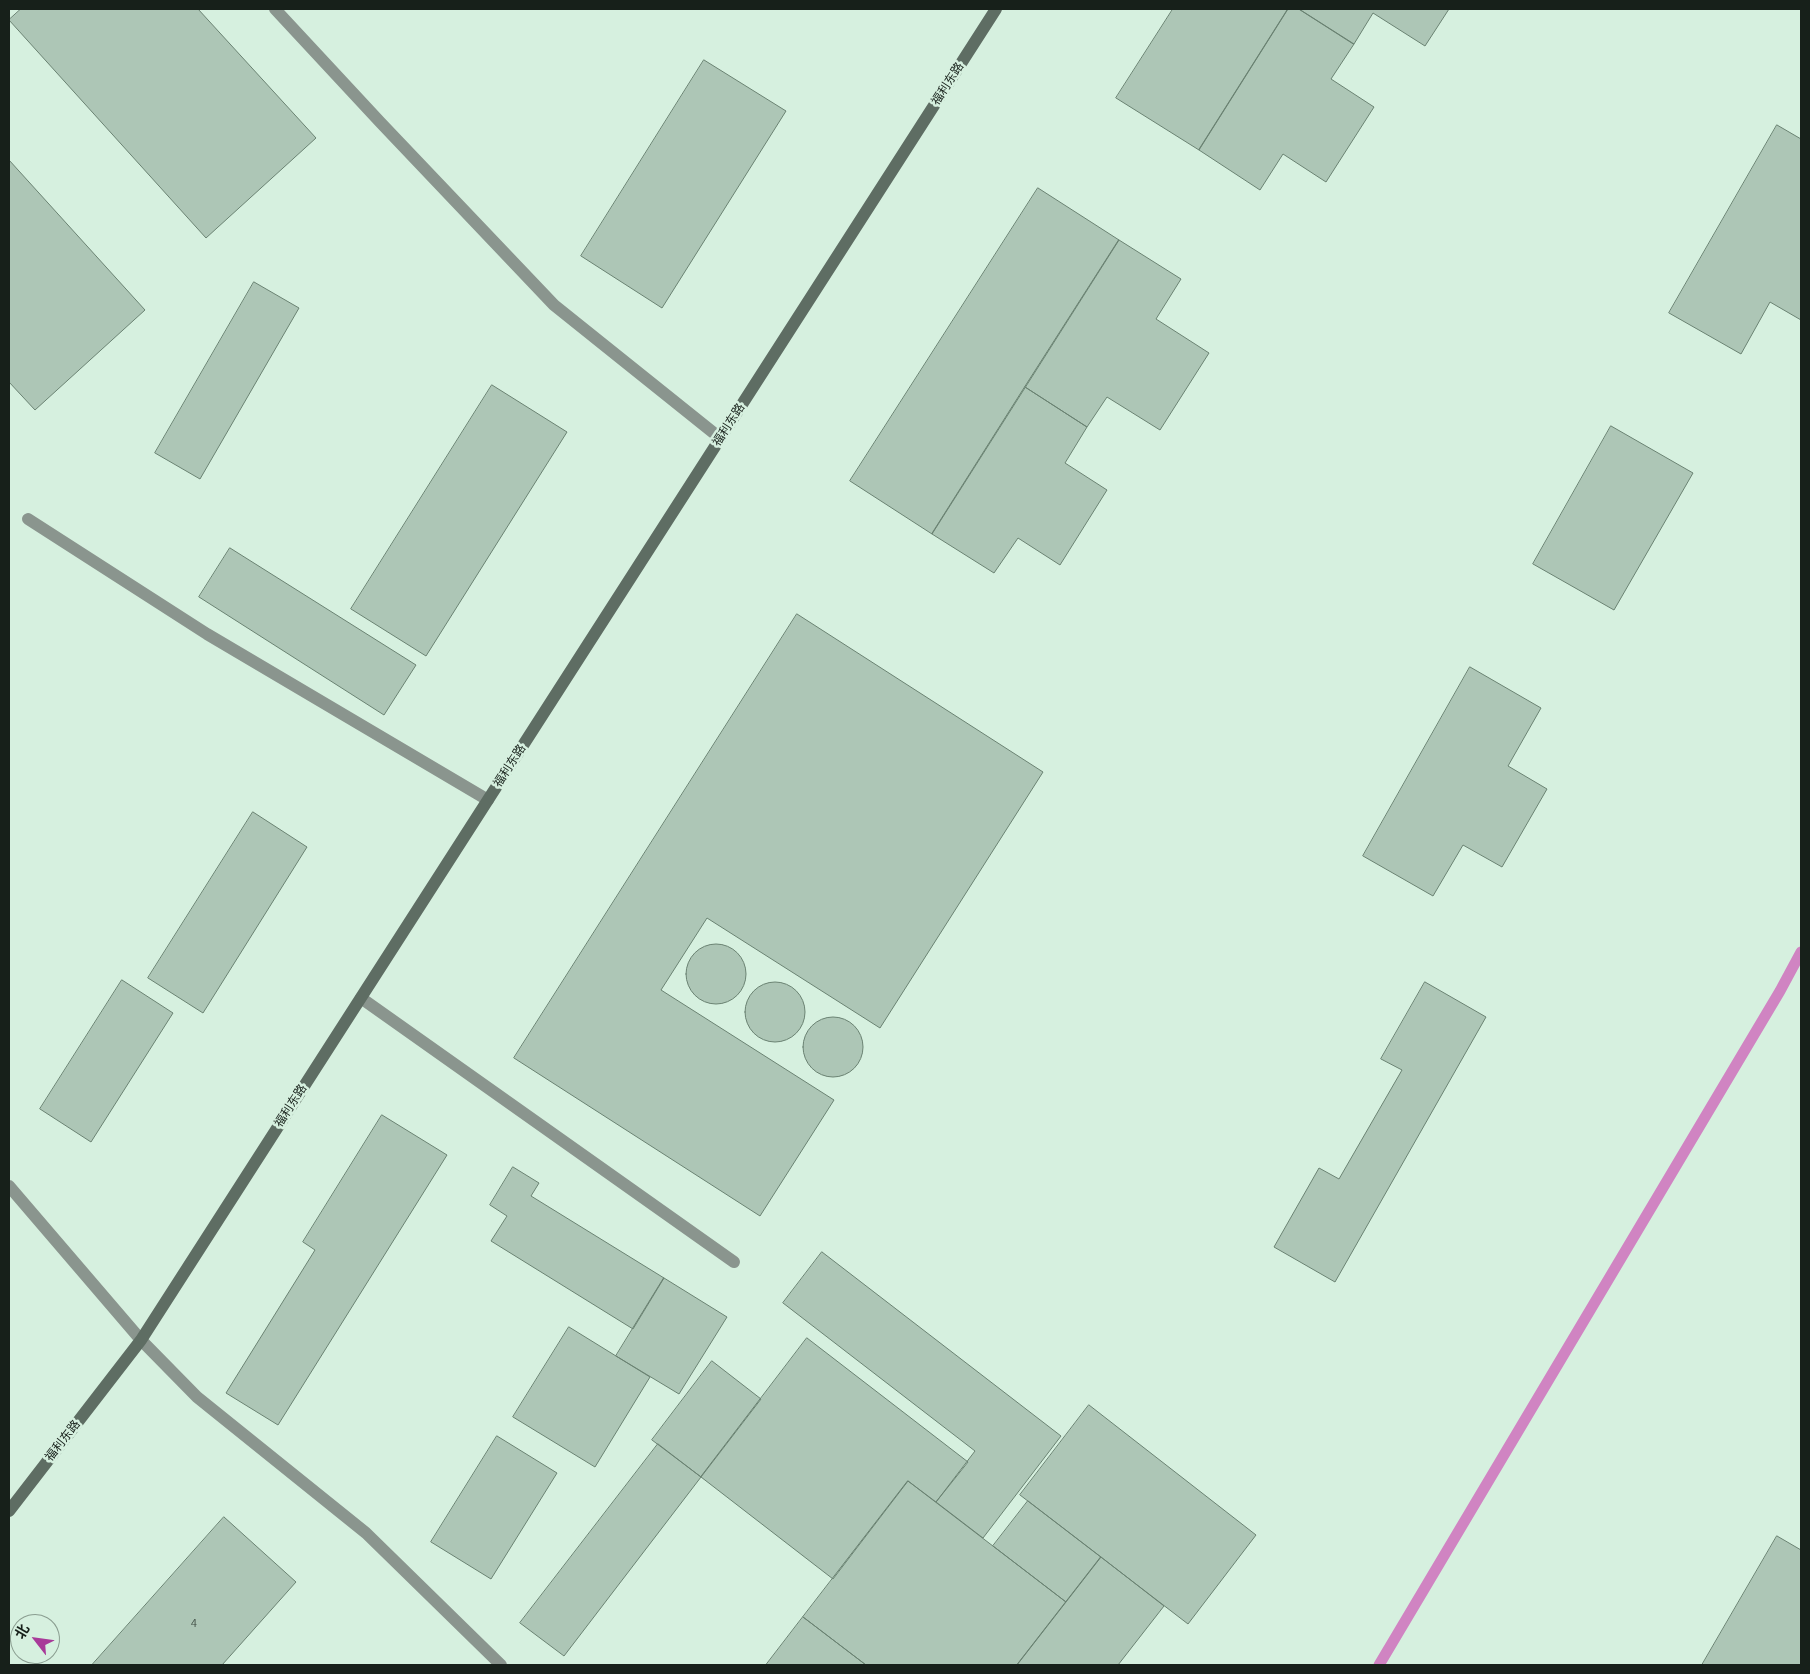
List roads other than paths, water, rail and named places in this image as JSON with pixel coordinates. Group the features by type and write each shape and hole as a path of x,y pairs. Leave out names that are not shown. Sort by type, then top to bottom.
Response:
{"main road":[{"name":"福利东路","path":"9,1511 141,1340 996,9"}],"street":[{"path":"275,9 554,305 720,438"},
{"path":"28,519 207,634 488,800"},
{"path":"361,998 734,1262"},
{"path":"9,1186 141,1340 197,1397 366,1533 501,1665"}],"waterway":[{"path":"1379,1665 1780,991 1801,952"}]}
